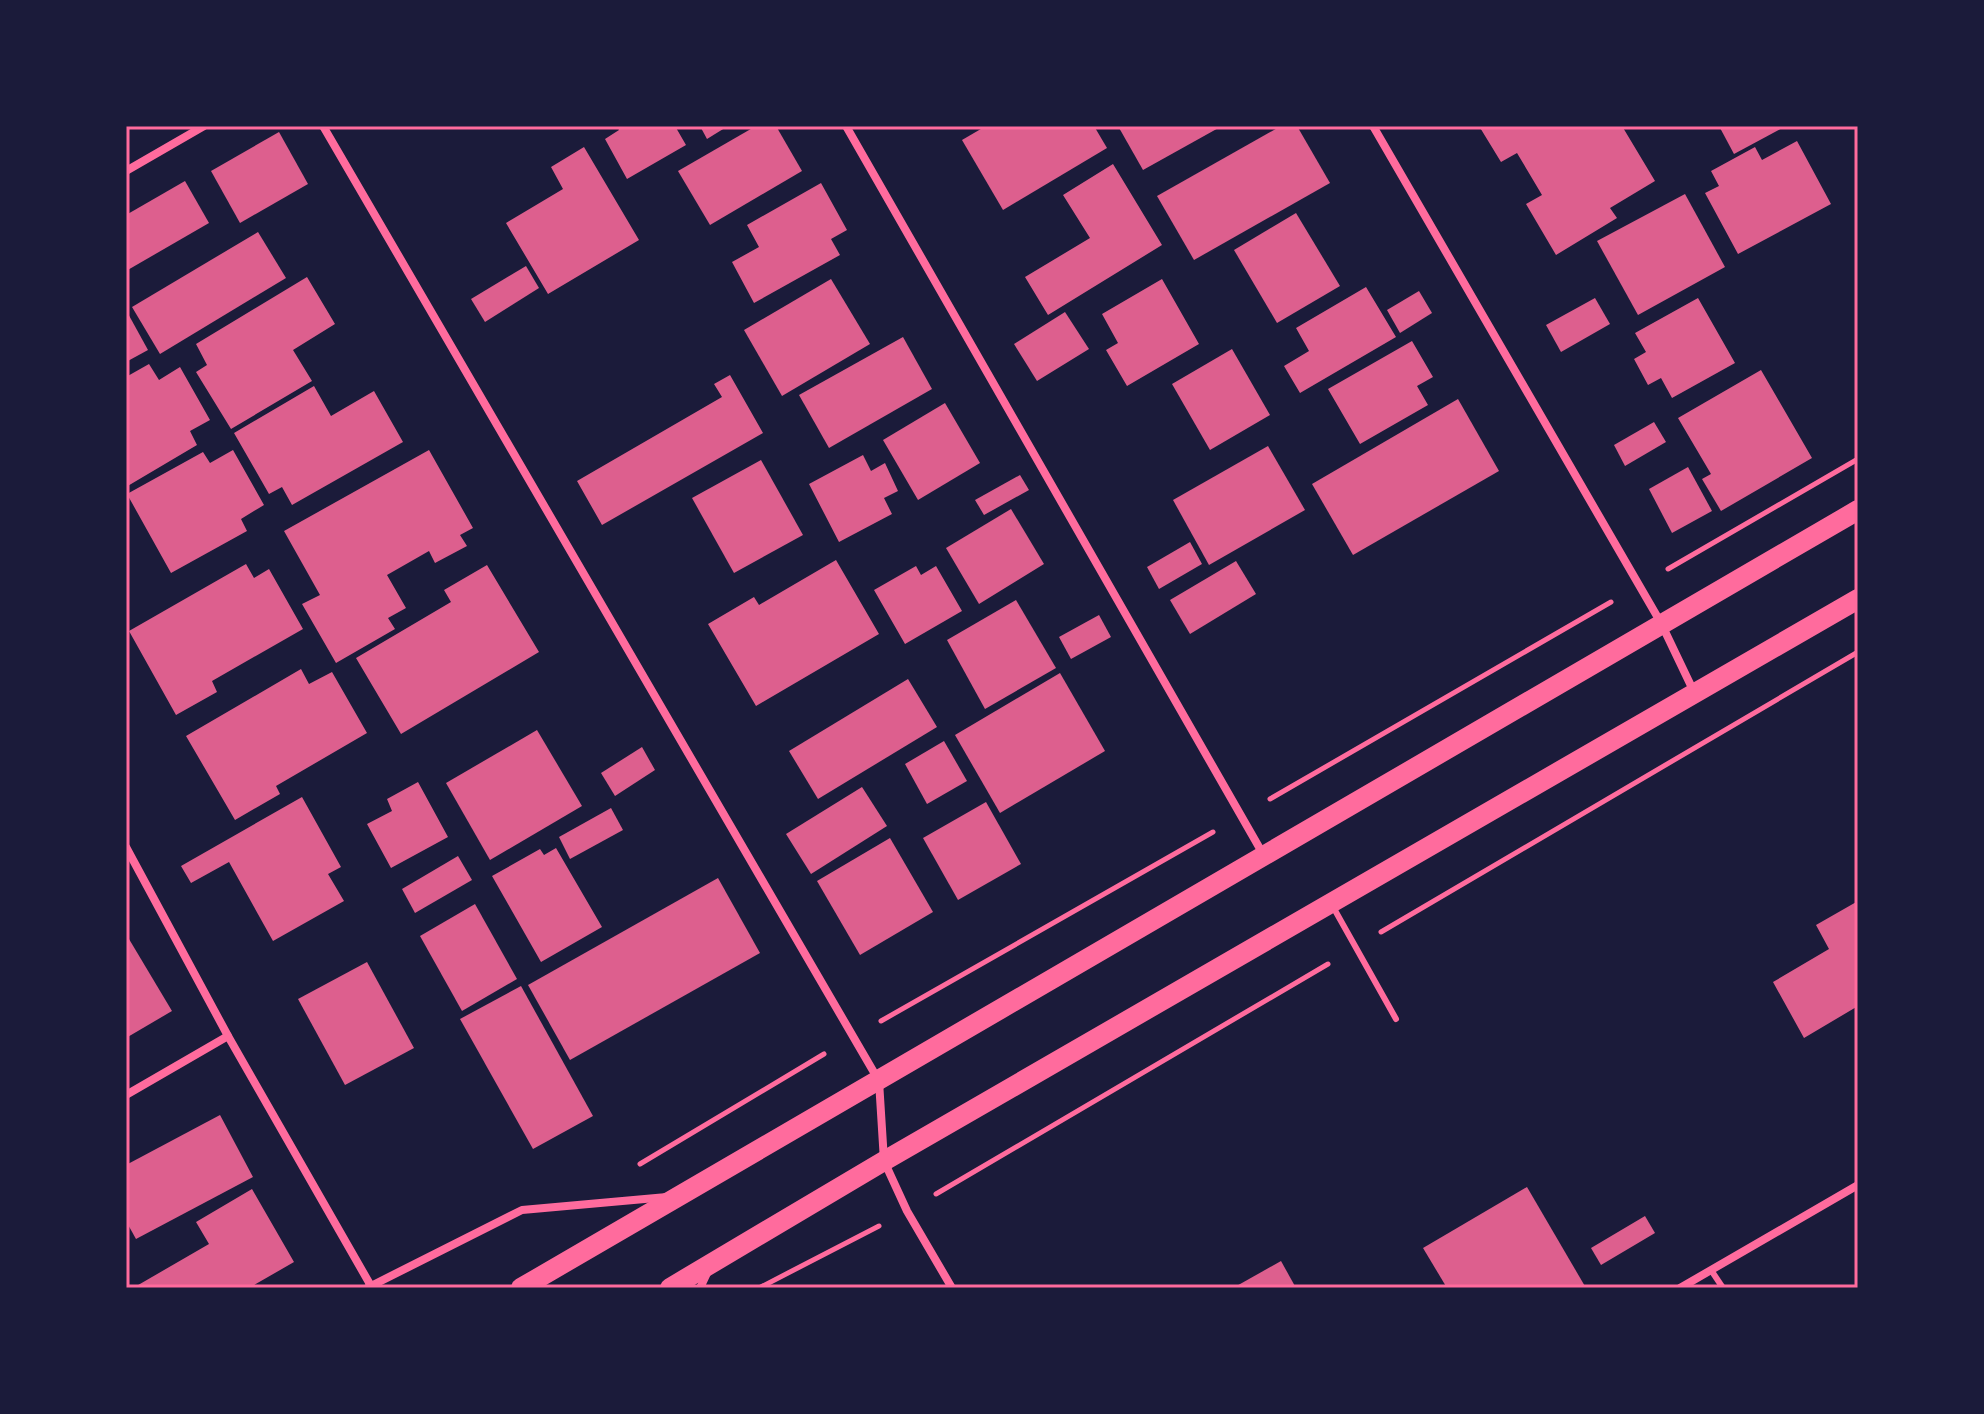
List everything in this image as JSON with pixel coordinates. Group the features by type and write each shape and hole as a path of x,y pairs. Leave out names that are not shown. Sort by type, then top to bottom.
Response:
{"main road":[{"path":"521,1288 1858,510"},
{"path":"670,1288 1330,902 1858,599"}],"street":[{"path":"126,171 204,126"},
{"path":"323,126 879,1081 884,1161 907,1211 952,1288"},
{"path":"846,126 1263,855"},
{"path":"1373,126 1661,623 1694,692"},
{"path":"126,847 369,1287 522,1210 681,1195"},
{"path":"126,1095 228,1036"},
{"path":"1680,1288 1858,1185"},
{"path":"700,1288 710,1266"}],"lane":[{"path":"1330,902 1396,1019"},
{"path":"1711,1270 1723,1288"}],"path":[{"path":"759,1288 907,1211 1858,652"}],"building":[{"path":"617,126 675,126 686,145 627,179 605,139 619,130"},
{"path":"700,126 728,126 707,139"},
{"path":"756,126 776,126 802,171 710,225 678,171"},
{"path":"986,126 1094,126 1107,148 1003,210 962,140"},
{"path":"1118,126 1222,126 1143,170"},
{"path":"1281,126 1297,126 1330,183 1194,260 1157,196"},
{"path":"1479,126 1622,126 1655,181 1610,208 1617,218 1556,255 1526,204 1542,195 1517,153 1501,162"},
{"path":"1719,126 1786,126 1734,154"},
{"path":"279,132 308,184 240,223 211,171"},
{"path":"1797,141 1831,204 1738,254 1705,193 1719,186 1711,171 1755,147 1762,160"},
{"path":"584,147 639,240 548,294 506,223 563,189 551,167"},
{"path":"1113,164 1162,245 1048,315 1025,277 1090,238 1063,195"},
{"path":"185,181 209,223 126,271 126,215"},
{"path":"821,183 847,230 831,239 840,255 754,303 732,262 759,247 747,225"},
{"path":"1685,194 1725,267 1638,315 1597,241"},
{"path":"1296,213 1340,286 1277,323 1234,250"},
{"path":"258,232 286,278 160,354 132,307"},
{"path":"526,266 539,288 485,322 471,299"},
{"path":"307,277 335,324 293,350 312,381 231,429 196,372 207,365 196,344"},
{"path":"831,279 870,344 782,396 744,330"},
{"path":"1162,279 1199,344 1127,386 1106,350 1118,343 1102,314"},
{"path":"1366,287 1396,337 1300,393 1284,366 1309,351 1296,328"},
{"path":"1419,291 1432,313 1400,333 1387,310"},
{"path":"1595,298 1610,324 1561,352 1546,325"},
{"path":"1698,298 1735,363 1672,398 1661,378 1648,385 1634,359 1646,352 1635,333"},
{"path":"126,310 148,350 126,362"},
{"path":"1065,312 1089,349 1037,381 1014,344"},
{"path":"903,337 932,389 829,448 799,395"},
{"path":"1412,341 1433,377 1417,386 1428,405 1360,444 1328,389"},
{"path":"1232,349 1270,415 1210,450 1172,384"},
{"path":"149,364 159,380 180,367 210,420 190,431 197,445 126,487 126,377"},
{"path":"1761,370 1812,458 1721,511 1702,479 1711,474 1678,418"},
{"path":"730,375 763,433 602,525 577,481 722,397 714,384"},
{"path":"314,386 331,416 374,391 403,442 292,505 282,487 269,494 234,433"},
{"path":"1458,399 1499,471 1353,555 1312,484"},
{"path":"945,403 980,463 918,500 883,440"},
{"path":"1654,422 1666,442 1625,466 1614,445"},
{"path":"1268,446 1305,510 1209,565 1173,500"},
{"path":"233,450 264,505 241,519 247,531 171,573 127,494 203,452 210,463"},
{"path":"429,450 473,528 460,535 467,546 435,563 429,551 387,575 406,608 388,618 395,629 336,663 302,604 320,595 284,531"},
{"path":"863,455 871,471 885,463 898,491 884,498 892,514 839,542 809,484"},
{"path":"761,460 803,535 734,573 692,498"},
{"path":"1688,467 1712,511 1672,533 1649,489"},
{"path":"1020,475 1029,490 984,515 975,500"},
{"path":"1011,509 1044,564 979,604 946,548"},
{"path":"1190,542 1202,564 1159,589 1147,567"},
{"path":"836,560 879,634 756,706 708,624 754,597 759,605"},
{"path":"1236,561 1256,594 1190,634 1170,600"},
{"path":"246,564 254,578 269,569 303,629 212,681 217,692 176,715 129,631"},
{"path":"487,565 539,652 401,734 356,658 451,602 444,590"},
{"path":"916,566 921,575 936,566 962,611 905,644 874,590"},
{"path":"1016,600 1056,668 985,709 947,640"},
{"path":"1099,615 1111,637 1071,659 1059,637"},
{"path":"301,669 309,684 332,672 367,733 276,786 280,794 235,820 186,736"},
{"path":"1060,673 1105,751 1000,813 955,735"},
{"path":"908,679 937,727 818,799 789,751"},
{"path":"537,730 582,806 490,860 446,783"},
{"path":"944,741 967,781 927,804 905,764"},
{"path":"642,747 655,770 615,796 601,773"},
{"path":"418,782 448,837 391,868 367,824 392,811 387,799"},
{"path":"862,787 887,826 811,874 786,834"},
{"path":"302,797 341,867 328,874 344,901 273,941 229,862 191,883 181,866"},
{"path":"986,802 1021,864 958,900 923,838"},
{"path":"611,808 623,830 570,859 559,837"},
{"path":"890,838 933,912 860,955 817,881"},
{"path":"556,848 602,927 541,962 492,876 540,849 544,855"},
{"path":"458,856 472,880 415,913 402,889"},
{"path":"718,878 760,953 570,1060 528,985"},
{"path":"1858,901 1858,1006 1804,1038 1773,982 1829,949 1816,925"},
{"path":"475,904 517,979 462,1011 420,936"},
{"path":"126,934 172,1011 126,1038"},
{"path":"367,962 414,1048 345,1085 298,999"},
{"path":"521,986 593,1116 533,1149 460,1019"},
{"path":"220,1115 253,1177 136,1239 126,1221 126,1165"},
{"path":"1527,1187 1586,1288 1447,1288 1423,1248"},
{"path":"252,1189 294,1262 249,1288 133,1288 209,1244 196,1222"},
{"path":"1645,1216 1655,1233 1601,1265 1591,1248"},
{"path":"1281,1261 1296,1288 1233,1288"}]}
